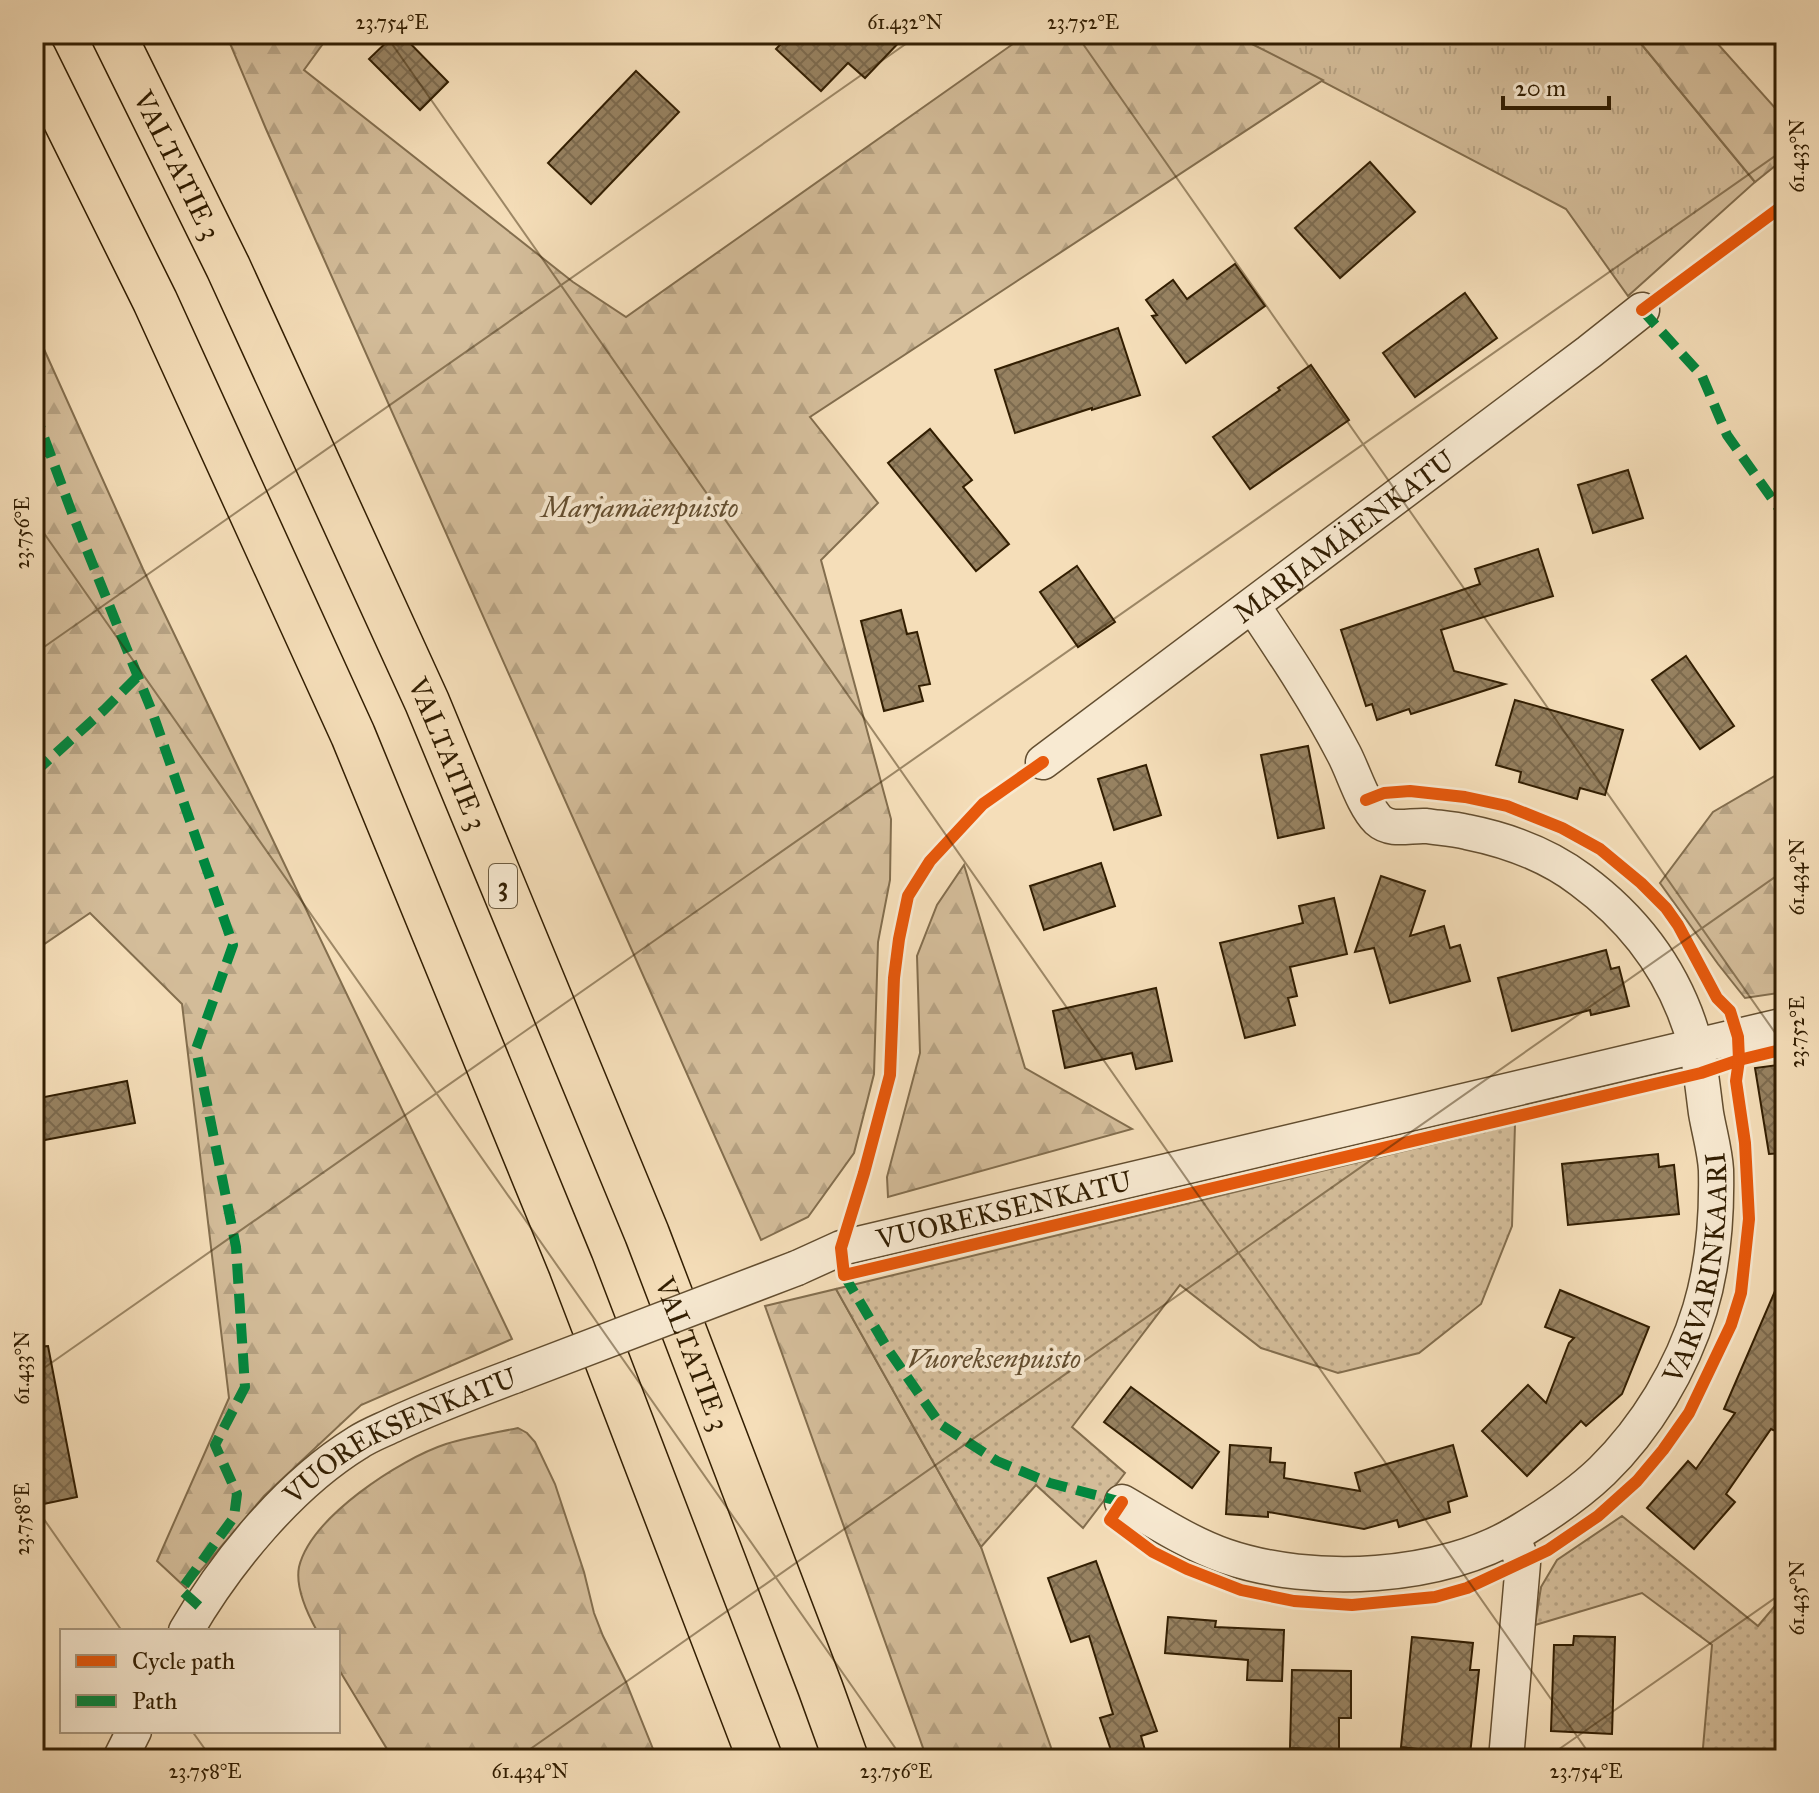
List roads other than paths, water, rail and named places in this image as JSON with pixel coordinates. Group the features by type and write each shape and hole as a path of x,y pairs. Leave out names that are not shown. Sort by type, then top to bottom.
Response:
{"highway":[{"name":"VALTATIE 3","path":"113,34 228,267 427,702 647,1234 846,1759"},
{"path":"34,57 155,301 353,735 571,1266 760,1759"}],"street":[{"name":"MARJAMÄENKATU","path":"1043,762 1642,310"},
{"name":"VARVARINKAARI","path":"1122,1502 1196,1544 1259,1566 1339,1575 1380,1574 1469,1554 1512,1536 1572,1497 1622,1450 1664,1389 1681,1357 1700,1308 1710,1260 1716,1165 1696,1046 1679,998 1644,938 1610,902 1577,876 1540,855 1465,831 1422,826 1396,827 1377,819 1301,676 1253,606"},
{"name":"VUOREKSENKATU","path":"187,1629 260,1526 318,1472 357,1442 441,1403 797,1268 841,1248 1785,1025"},
{"path":"1506,1759 1523,1563 1512,1536"},
{"path":"120,1759 133,1733"}],"park label":[{"name":"Marjamäenpuisto","path":"640,507"},
{"name":"Vuoreksenpuisto","path":"994,1358"}]}
